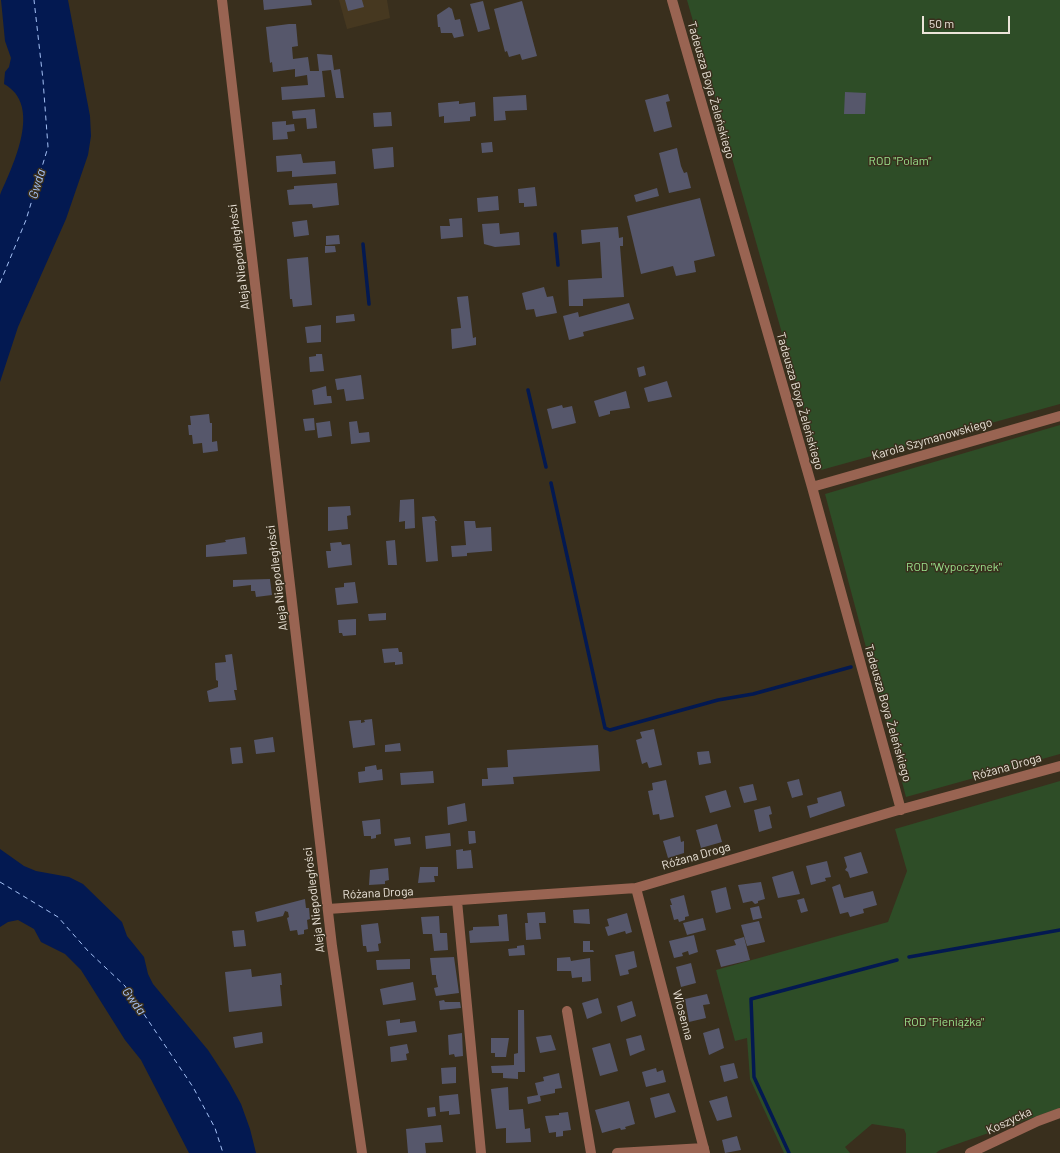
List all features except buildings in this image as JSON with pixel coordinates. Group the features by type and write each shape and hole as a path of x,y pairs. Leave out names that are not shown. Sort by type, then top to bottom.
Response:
{"street":[{"name":"Aleja Niepodległości","path":"222,0 339,1004 362,1153"},
{"name":"Tadeusza Boya Żeleńskiego","path":"672,0 812,487 901,810"},
{"name":"Karola Szymanowskiego","path":"812,487 1060,416"},
{"name":"Różana Droga","path":"328,909 636,888 901,810 1060,766"},
{"name":"Wiosenna","path":"617,1153 704,1150 636,888"},
{"path":"457,901 481,1153"},
{"path":"567,1011 591,1153"},
{"name":"Koszycka","path":"970,1153 1038,1121 1060,1113"}],"shaded area":[{"path":"339,0 387,0 390,18 347,29"}],"green space":[{"name":"ROD \"Polam\"","path":"687,0 1060,0 1060,404 821,470"},
{"name":"ROD \"Wypoczynek\"","path":"1060,425 1060,754 906,797 825,494"},
{"name":"ROD \"Pieniążka\"","path":"1060,781 1060,1108 940,1150 936,1153 906,1153 906,1134 904,1129 872,1124 845,1147 850,1153 784,1153 750,1079 747,1038 735,1041 716,970 888,922 907,871 895,829"}],"water":[{"name":"Gwda","path":"1,0 68,0 90,116 91,136 88,155 66,219 18,327 0,382 0,195 12,168 22,136 23,120 22,106 16,94 4,84 5,72 9,67 11,58 5,41"},
{"name":"Gwda","path":"0,849 24,866 36,871 69,877 83,884 122,922 127,936 144,957 148,974 153,984 208,1050 229,1082 241,1104 250,1129 256,1153 189,1153 141,1060 125,1040 81,970 65,954 41,942 34,929 18,920 8,922 0,927"}],"waterway":[{"path":"555,234 558,265"},
{"path":"363,244 369,304"},
{"path":"528,390 546,467"},
{"path":"551,483 605,728 610,730 718,700 753,694 851,667"},
{"path":"909,957 1060,930"},
{"path":"789,1153 754,1077 751,999 897,960"}],"ferry route":[{"path":"0,283 26,220 48,147 43,80 34,0"},
{"path":"0,882 58,917 88,951 125,986 193,1087 215,1128 223,1153"}]}
